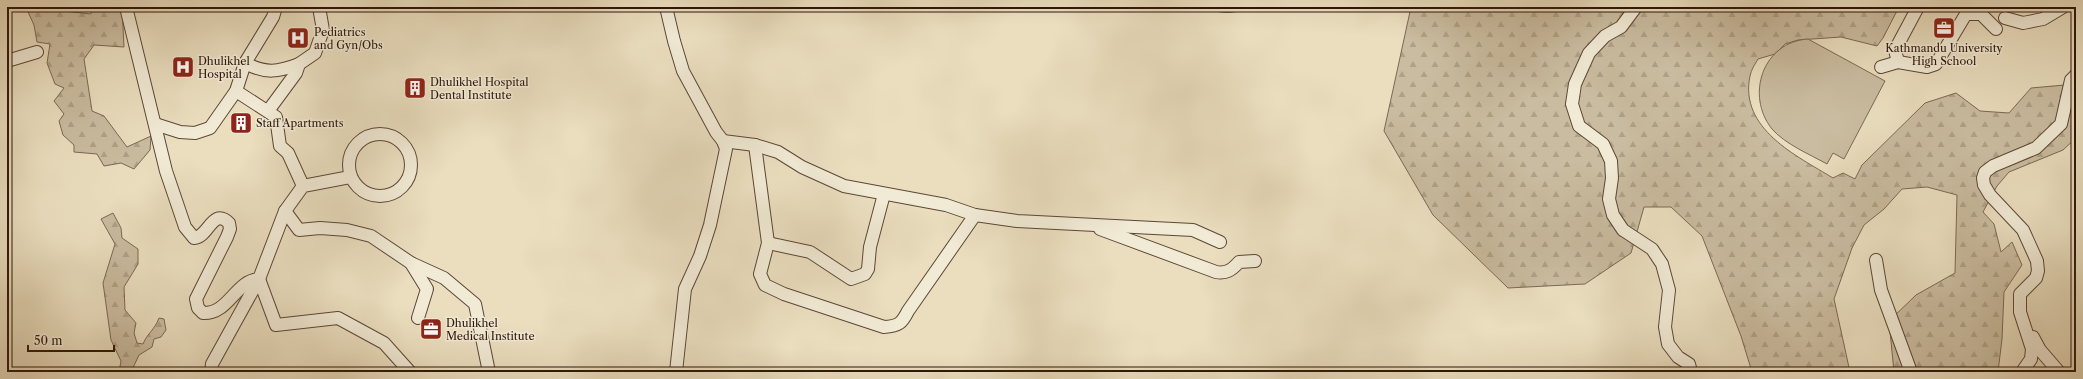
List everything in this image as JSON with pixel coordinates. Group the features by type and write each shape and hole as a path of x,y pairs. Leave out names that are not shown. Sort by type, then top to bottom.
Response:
{"street":[{"path":"126,7 166,171 189,234 194,238 199,238 204,235 212,220 219,218 229,223 230,229 227,237 196,299 198,308 203,313 212,314 230,300 244,284 251,280 259,279"},
{"path":"155,124 180,132 195,133 210,128 236,91 245,63 274,12 282,7"},
{"path":"245,63 257,70 278,72 299,64 316,53 323,30 319,7"},
{"path":"666,7 674,41 684,71 726,148 710,225 700,256 685,289 676,372"},
{"path":"1636,7 1621,27 1605,36 1589,53 1575,84 1572,104 1579,126 1603,144 1611,161 1612,178 1609,199 1612,215 1623,230 1652,249 1662,264 1669,290 1669,309 1665,327 1668,344 1678,357 1689,364 1691,372"},
{"path":"1898,62 1895,50 1918,7"},
{"path":"2005,18 2023,23 2043,19 2064,7"},
{"path":"1881,67 1898,62 1927,67 1936,64 1966,14 1982,14 1996,28"},
{"path":"7,61 37,52"},
{"path":"268,111 296,73 299,64"},
{"path":"2022,372 2031,359 2032,349 2020,312 2020,294 2036,278 2038,271 2037,261 2023,230 1990,195 1984,185 1983,178 1985,172 1993,166 2036,148 2061,124 2071,80 2076,75"},
{"path":"236,91 276,116 280,146 288,153 303,186"},
{"path":"381,133 393,136 403,144 409,154 411,166 408,178 401,188 391,194 380,196 368,194 358,187 350,177 349,165 351,153 358,142 369,135 381,133"},
{"path":"723,141 755,146 778,152 802,167 844,186 946,205 975,214 1018,220 1193,230 1220,242"},
{"path":"755,146 768,243 760,274 765,285 784,294 884,327 896,326 902,323 912,305 975,214"},
{"path":"211,372 212,364 259,279 285,211 303,186 350,177"},
{"path":"768,243 810,252 851,279 861,276 868,269 870,247 884,194"},
{"path":"285,211 299,230 320,228 347,230 371,236 411,263 444,278 475,304 489,372"},
{"path":"1087,225 1216,272 1223,273 1234,268 1239,262 1255,261"},
{"path":"1876,260 1881,290 1911,372"},
{"path":"411,263 427,289 418,318"},
{"path":"259,279 276,325 338,318 384,343 410,372"},
{"path":"2023,320 2040,350 2059,372"}],"green space":[{"path":"92,7 122,7 124,47 94,45 84,59 92,111 104,116 127,147 151,136 150,150 134,169 121,163 104,166 97,154 74,152 74,145 63,135 59,121 64,114 54,101 64,88 55,84 47,63 50,44 37,42 34,25 28,12 36,8 91,14"},
{"path":"1198,7 1250,7 1236,12 1218,12"},
{"path":"1411,7 1899,7 1883,38 1877,46 1841,37 1798,40 1785,44 1775,54 1758,59 1751,72 1749,95 1753,111 1762,126 1774,139 1788,150 1833,178 1843,173 1855,179 1862,165 1925,103 1956,93 1980,111 2009,113 2031,88 2076,84 2076,138 2063,150 2009,172 1997,186 1983,212 1994,224 2001,252 2012,242 2022,265 2004,292 2002,339 1998,372 1894,372 1889,321 1916,295 1955,273 1957,195 1927,187 1902,189 1884,209 1864,225 1852,248 1834,299 1850,372 1752,372 1741,336 1702,236 1671,207 1644,207 1631,253 1585,284 1508,288 1433,215 1384,131"},
{"path":"1808,39 1885,81 1844,159 1833,153 1827,164 1798,148 1777,134 1772,129 1764,115 1760,101 1760,86 1763,72 1770,60 1780,50 1792,42"},
{"path":"113,213 121,228 122,238 138,249 138,264 124,287 125,310 136,323 134,333 137,343 143,344 159,318 164,319 166,330 161,337 154,339 152,347 139,355 131,372 119,372 121,361 111,340 103,283 115,244 101,219"}],"place":[{"name":"Kathmandu University High School","path":"1944,28"},
{"name":"Pediatrics and Gyn/Obs","path":"298,38"},
{"name":"Dhulikhel Hospital","path":"183,67"},
{"name":"Dhulikhel Hospital Dental Institute","path":"415,88"},
{"name":"Staff Apartments","path":"241,123"},
{"name":"Dhulikhel Medical Institute","path":"431,329"}]}
